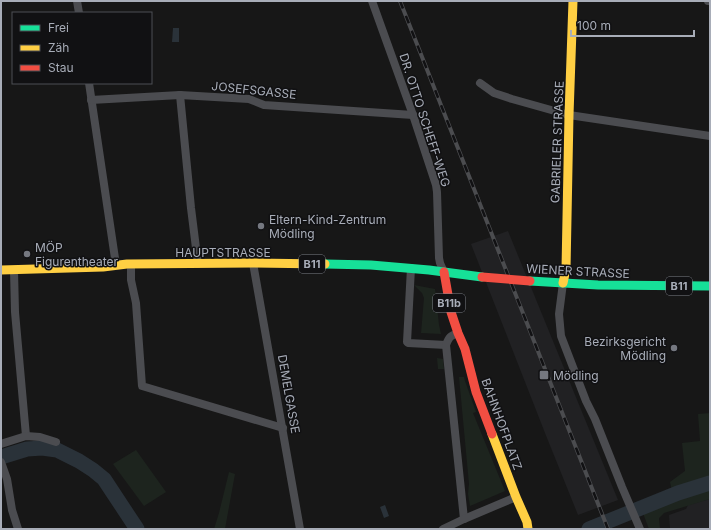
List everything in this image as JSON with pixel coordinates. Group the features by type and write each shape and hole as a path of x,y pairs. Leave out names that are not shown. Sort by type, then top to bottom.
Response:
{"main road":[{"name":"GABRIELER STRASSE","path":"563,284 566,269 573,1"},
{"name":"HAUPTSTRASSE","path":"1,270 103,267 131,264 253,263 371,265 444,272"},
{"name":"WIENER STRASSE","path":"444,272 563,284 710,286"},
{"name":"BAHNHOFPLATZ","path":"444,272 451,312 465,349 476,392 527,526"}],"street":[{"path":"77,1 79,12"},
{"name":"DR. OTTO SCHEFF-WEG","path":"372,1 413,115 436,185 439,258 444,272"},
{"path":"480,83 494,93 569,115 710,136"},
{"path":"89,84 116,265"},
{"path":"180,95 198,264"},
{"name":"JOSEFSGASSE","path":"91,100 180,95 249,99 264,105 413,115"},
{"name":"DEMELGASSE","path":"253,263 300,529"},
{"path":"131,264 131,280 136,304 142,386 283,428"},
{"path":"411,268 407,342 446,345"},
{"path":"14,270 15,312 26,436"},
{"path":"563,284 559,314 561,336 586,401 595,419 639,526"},
{"path":"458,333 451,336 446,345 464,518"},
{"path":"1,444 26,436 40,437 56,442"},
{"path":"1,462 7,479 12,510 18,529"},
{"path":"443,529 464,518 516,497"}],"shaded area":[{"path":"173,28 179,28 179,42 172,42"},
{"path":"508,231 618,500 578,515 471,244"},
{"path":"414,285 435,289 441,334 421,333 424,298 422,293"},
{"path":"437,358 443,359 444,369 438,369"},
{"path":"459,377 464,377 476,412 473,413 505,491 470,506 468,494 469,484"},
{"path":"710,413 710,499 664,513 659,518 660,529 649,529 641,508 672,491 670,482 685,471 682,443 700,441 698,414"},
{"path":"136,450 166,492 144,506 113,464"},
{"path":"229,472 235,474 225,529 214,529 219,513"},
{"path":"710,499 710,529 670,529 669,515 686,509 688,505"},
{"path":"385,505 389,516 384,518 380,507"}],"waterway":[{"path":"1,457 27,449 42,448 57,450 79,461 104,479 137,529"},
{"path":"589,529 678,493 710,483"}],"railway":[{"path":"400,1 608,529"}],"traffic: fast":[{"path":"325,264 371,265 429,270 482,277"},
{"path":"530,281 598,285 710,286"}],"traffic: slow":[{"path":"563,283 566,269 573,1"},
{"path":"1,270 103,267 127,264 325,264"},
{"path":"492,434 527,522 528,529"}],"traffic: jam":[{"path":"444,272 451,312 465,349 476,392 492,434"},
{"path":"482,277 530,281"}],"place":[{"name":"Eltern-Kind-Zentrum Mödling","path":"261,226"},
{"name":"MÖP Figurentheater","path":"27,254"},
{"name":"Bezirksgericht Mödling","path":"674,348"},
{"name":"Mödling","path":"544,375"}]}
